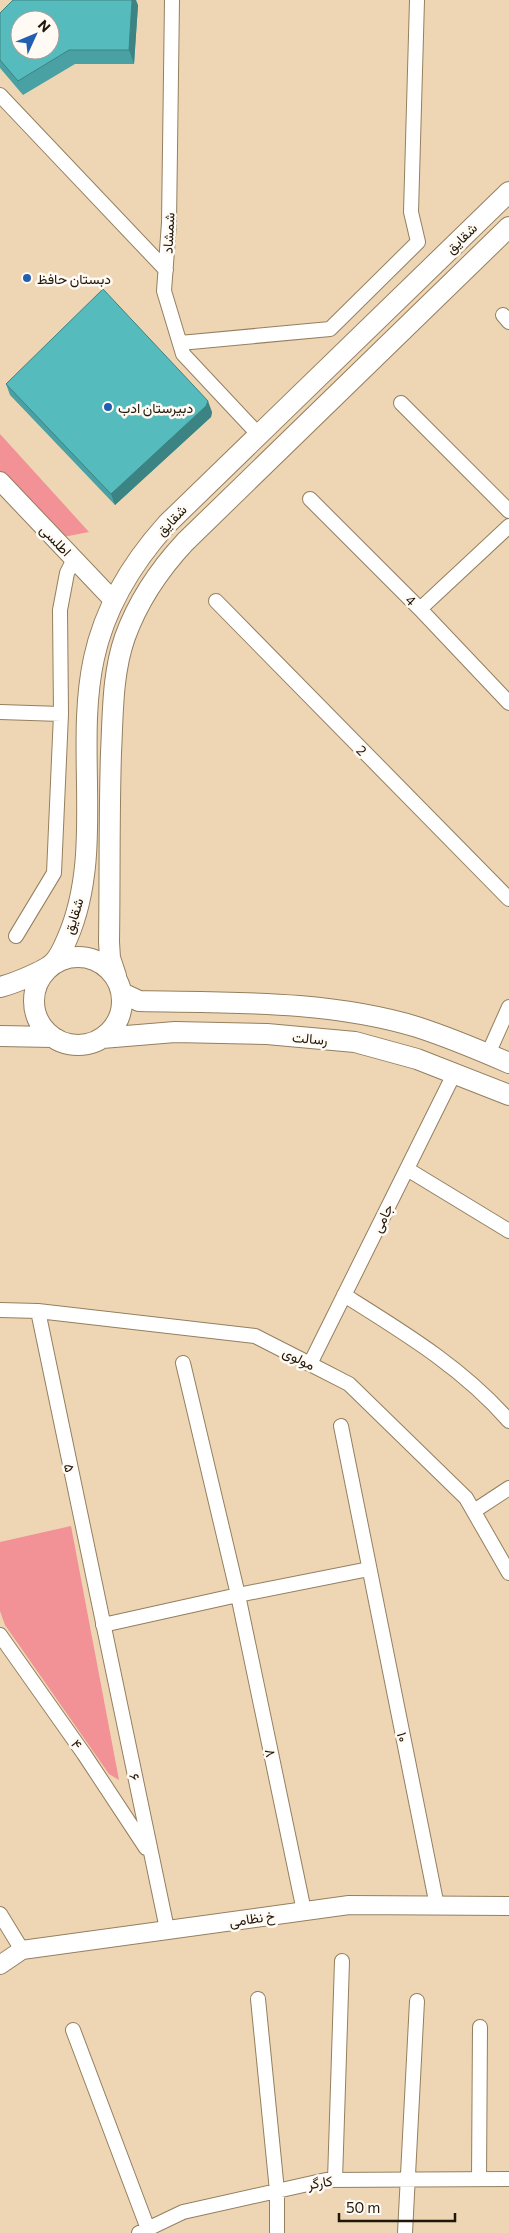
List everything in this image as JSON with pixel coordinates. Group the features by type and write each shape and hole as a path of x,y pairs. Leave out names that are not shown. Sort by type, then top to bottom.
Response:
{"main road":[{"name":"شقایق","path":"54,963 75,921 81,889 86,848 86,748 89,698 94,659 102,629 113,600 146,547 258,434 509,192"},
{"name":"شقایق","path":"119,985 110,958 109,839 113,702 117,667 125,638 148,590 166,563 509,226"},
{"path":"258,434 276,453"},
{"path":"0,987 15,984 71,956 87,957 103,964 119,985 139,1001 260,1004 319,1008 364,1015 416,1027 509,1063"},
{"path":"53,1037 40,1024 34,1008 34,992 41,975 54,963"},
{"path":"0,1036 53,1037 70,1044 84,1045 102,1038 115,1026 122,1010 119,985"},
{"name":"رسالت","path":"102,1038 175,1032 267,1034 355,1042 455,1072 509,1095"}],"street":[{"name":"شمشاد","path":"172,0 169,222 164,291 183,354 258,434"},
{"path":"180,343 330,329 418,242 411,212 417,0"},
{"path":"0,95 166,270"},
{"path":"401,403 509,511"},
{"name":"اطلسی","path":"0,480 113,600"},
{"name":"4","path":"310,499 420,609 509,703"},
{"path":"420,609 509,526"},
{"path":"16,936 54,872 61,714 60,610 67,574 74,559"},
{"name":"2","path":"216,601 509,899"},
{"path":"0,712 61,714"},
{"path":"488,1054 509,1007"},
{"name":"جامی","path":"310,1364 455,1072"},
{"path":"407,1169 509,1231"},
{"path":"344,1295 434,1352 489,1398 509,1421"},
{"name":"مولوی","path":"0,1310 38,1311 255,1336 349,1384 466,1498 509,1573"},
{"name":"۵","path":"38,1311 103,1625"},
{"name":"۸","path":"183,1363 238,1595 304,1911"},
{"name":"۱۰","path":"341,1426 437,1906"},
{"path":"474,1511 509,1488"},
{"path":"103,1625 369,1568"},
{"name":"۶","path":"103,1625 166,1929"},
{"name":"۴","path":"0,1635 84,1754 151,1855"},
{"name":"خ نظامی","path":"0,1965 22,1950 349,1905 509,1906"},
{"path":"0,1914 22,1950"},
{"path":"335,2180 342,1961"},
{"path":"258,2000 277,2191 277,2233"},
{"path":"405,2233 417,2002"},
{"path":"478,2179 480,2027"},
{"path":"73,2030 143,2231"},
{"name":"کارگر","path":"143,2231 183,2212 326,2180 509,2179"}],"shaded area":[{"path":"0,434 89,532 58,538 0,480"},
{"path":"71,1526 119,1780 109,1774 5,1625 0,1611 0,1542"}],"building":[{"path":"13,0 132,0 129,50 69,50 60,55 60,10 10,10 10,60 53,60 18,81 0,60 0,13"},
{"path":"103,289 208,401 206,406 111,494 6,384"}],"place":[{"name":"دبستان حافظ","path":"27,278"},
{"name":"دبیرستان ادب","path":"108,407"}]}
